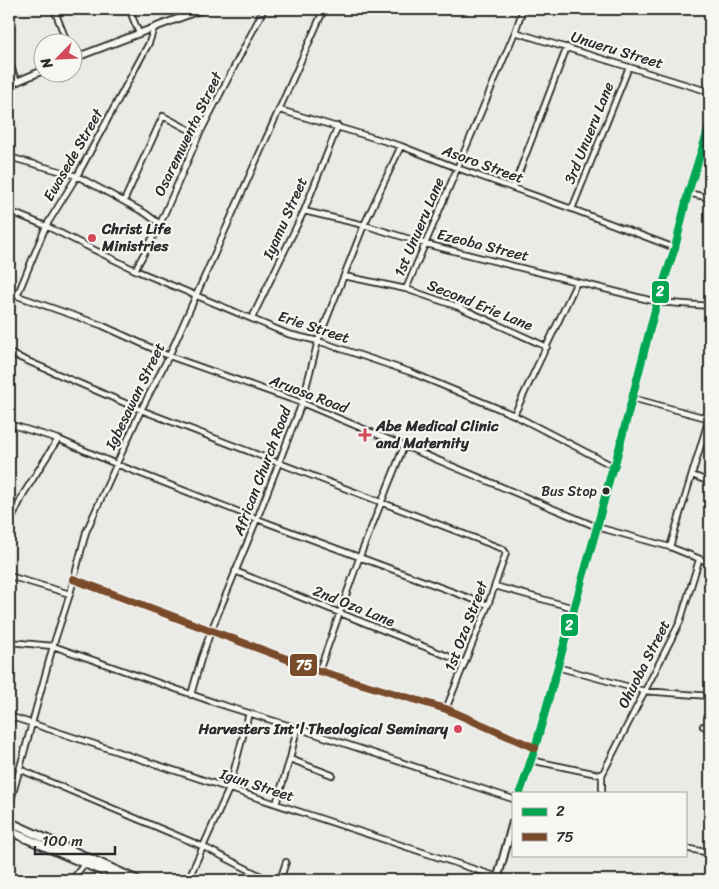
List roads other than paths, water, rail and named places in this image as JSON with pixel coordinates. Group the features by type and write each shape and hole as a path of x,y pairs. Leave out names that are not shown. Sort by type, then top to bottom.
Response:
{"highway":[{"path":"9,822 137,880"},
{"path":"9,830 123,880"}],"main road":[{"path":"520,792 535,748 597,527 612,466 614,468 657,302 675,248 688,193 710,124"},
{"path":"497,879 512,826"}],"street":[{"path":"54,9 63,32"},
{"path":"129,9 139,33"},
{"path":"82,55 154,28 194,10 203,9"},
{"name":"Osaremwenta Street","path":"135,270 160,224 199,135 264,9"},
{"name":"Igbesawan Street","path":"9,808 86,532 141,410 169,356 195,294 280,110 324,9"},
{"name":"1st Unueru Lane","path":"406,289 523,9"},
{"name":"Ewasede Street","path":"17,296 46,226 76,176 149,43 154,28"},
{"name":"Unueru Street","path":"515,32 710,92"},
{"path":"513,188 567,47"},
{"path":"9,62 17,82"},
{"name":"3rd Unueru Lane","path":"572,209 630,67"},
{"path":"9,85 32,75"},
{"name":"Asoro Street","path":"280,110 401,146 675,248"},
{"path":"124,201 163,116 199,135"},
{"name":"Iyamu Street","path":"252,318 304,210 338,126"},
{"name":"African Church Road","path":"191,695 211,632 302,403 318,341 364,225 401,146"},
{"path":"9,158 76,176 124,201 160,224"},
{"path":"688,193 710,198"},
{"name":"Ezeoba Street","path":"304,210 364,225 426,244 657,302 710,306"},
{"name":"Erie Street","path":"9,212 46,226 135,270 288,334 318,341 410,372 514,415 612,466"},
{"name":"Second Erie Lane","path":"344,276 406,289 460,307 547,347"},
{"path":"514,415 576,282"},
{"name":"Aruosa Road","path":"9,293 101,326 169,356 302,403 597,527 670,547 710,563"},
{"path":"9,353 141,410 382,501"},
{"path":"632,398 710,418 670,547"},
{"path":"9,424 58,439 116,464 257,519 488,605"},
{"path":"9,526 24,493 58,439"},
{"path":"319,671 360,556 404,446"},
{"path":"692,475 710,482"},
{"name":"1st Oza Street","path":"382,501 506,551 496,586 446,710"},
{"name":"Ohuoba Street","path":"602,792 602,775 680,622 699,560"},
{"name":"2nd Oza Lane","path":"235,571 465,663"},
{"path":"9,576 70,594"},
{"path":"73,579 319,671 446,710 535,748"},
{"path":"496,586 574,608"},
{"path":"9,642 53,646 191,695 512,799"},
{"path":"557,667 644,691 710,696"},
{"path":"188,880 229,790 248,713"},
{"name":"Igun Street","path":"9,716 497,879"},
{"path":"703,726 710,728"},
{"path":"276,804 290,759 297,728"},
{"path":"290,759 332,775"},
{"path":"530,760 602,775"},
{"path":"19,770 204,847 269,880"},
{"path":"686,848 710,853"},
{"path":"280,880 286,862"},
{"path":"72,880 85,863"}],"place":[{"name":"Christ Life Ministries","path":"92,238"},
{"name":"Abe Medical Clinic and Maternity","path":"365,435"},
{"name":"Bus Stop","path":"606,491"},
{"name":"Harvesters Int'l Theological Seminary","path":"458,729"}]}
